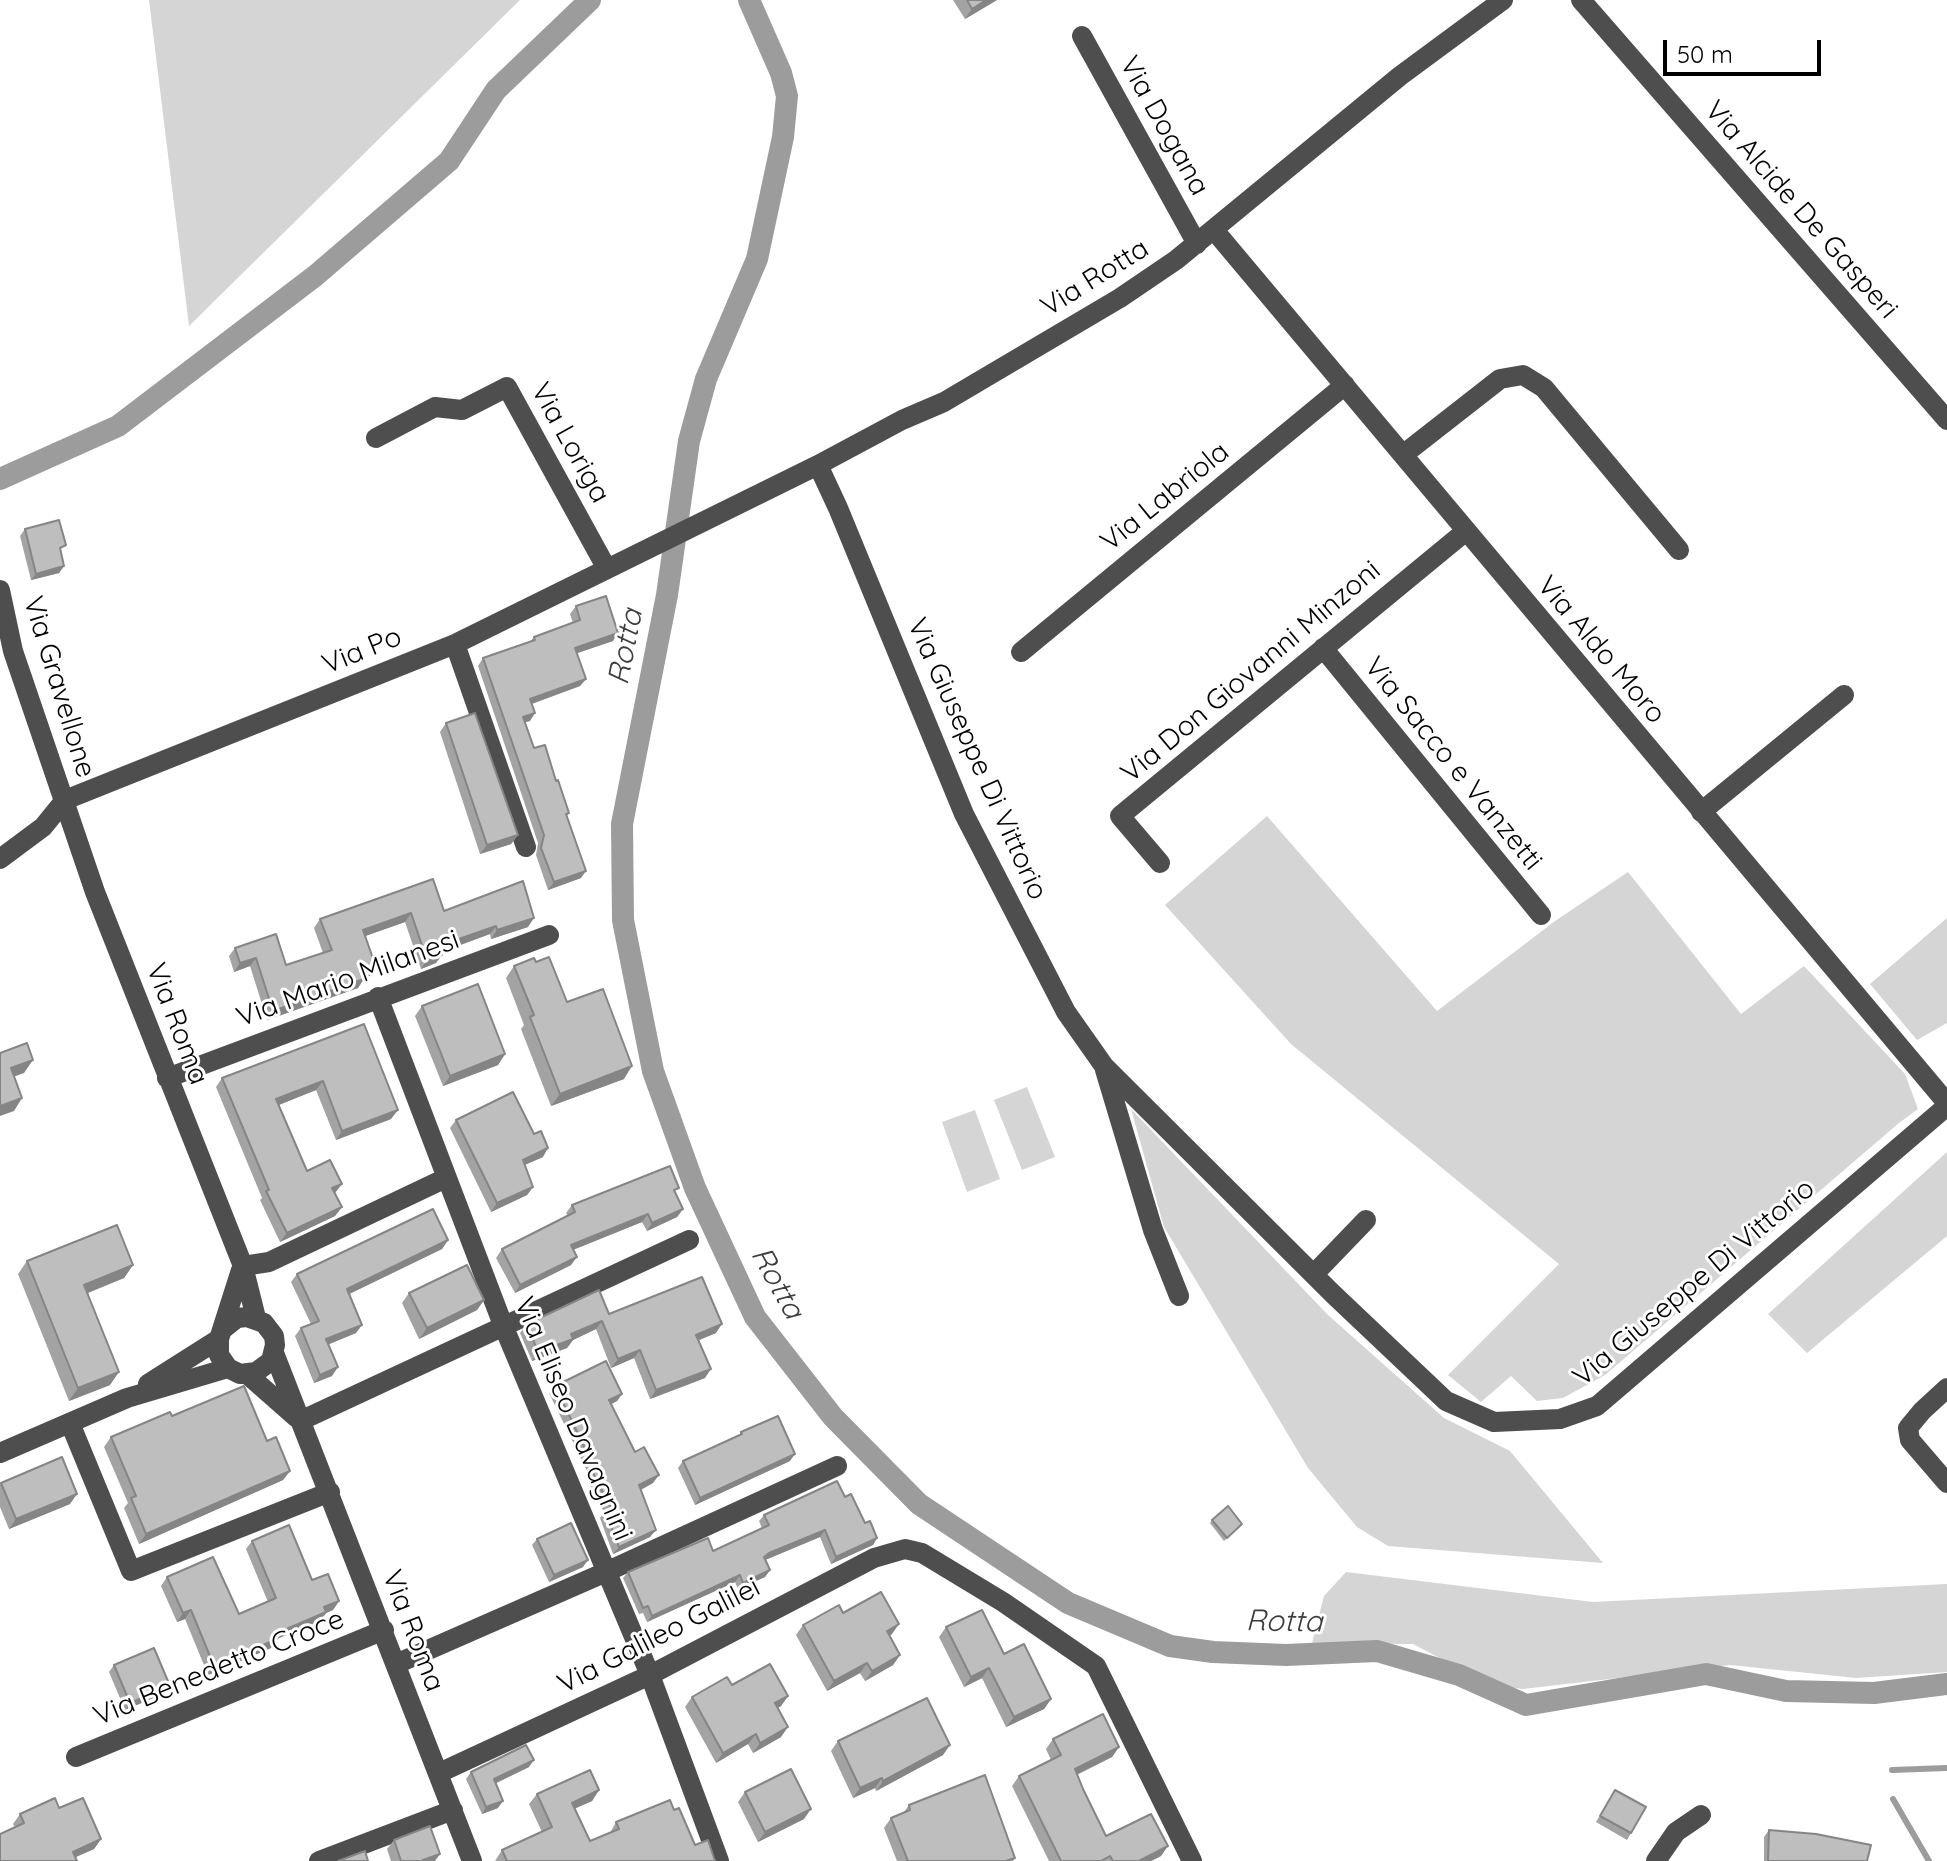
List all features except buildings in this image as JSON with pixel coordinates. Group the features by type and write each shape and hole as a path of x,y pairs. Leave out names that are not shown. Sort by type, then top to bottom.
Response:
{"street":[{"name":"Via Rotta","path":"672,537 902,420 944,402 1120,298 1197,244 1400,76 1503,0"},
{"name":"Via Alcide De Gasperi","path":"1581,0 1947,420"},
{"name":"Via Dogana","path":"1082,36 1197,244"},
{"name":"Via Aldo Moro","path":"1214,230 1947,1104"},
{"path":"1404,454 1500,379 1523,375 1544,388 1679,550"},
{"name":"Via Labriola","path":"1021,652 1345,385"},
{"name":"Via Loriga","path":"376,438 435,407 462,410 507,387 607,569"},
{"name":"Via Giuseppe Di Vittorio","path":"818,465 964,814 1066,1012 1104,1066 1446,1401 1494,1422 1560,1419 1597,1406 1947,1104"},
{"name":"Via Don Giovanni Minzoni","path":"1160,863 1120,816 1466,531"},
{"name":"Via Po","path":"65,800 455,644 672,537"},
{"name":"Via Gravellone","path":"0,590 13,651 65,800"},
{"path":"455,644 526,847"},
{"name":"Via Sacco e Vanzetti","path":"1323,648 1541,915"},
{"path":"1701,812 1844,695"},
{"path":"0,859 43,827 65,800"},
{"name":"Via Roma","path":"65,800 95,892 243,1266 256,1318"},
{"name":"Via Mario Milanesi","path":"167,1078 549,935"},
{"name":"Via Eliseo Davagnini","path":"378,997 503,1325 650,1675 719,1861"},
{"name":"Via Giuseppe Di Vittorio","path":"1104,1066 1153,1230 1179,1296"},
{"path":"238,1371 219,1355 220,1335 243,1266 269,1262 446,1178"},
{"path":"1314,1274 1366,1220"},
{"path":"300,1421 689,1240"},
{"path":"0,1453 127,1398 238,1371 264,1368 274,1353 270,1329 256,1318 237,1318 220,1335 127,1398"},
{"name":"Via Roma","path":"274,1353 472,1861"},
{"name":"Via Roma","path":"238,1371 300,1421"},
{"path":"1947,1388 1908,1428 1910,1440 1947,1483"},
{"path":"70,1423 131,1571 330,1492"},
{"path":"396,1664 837,1466"},
{"name":"Via Galileo Galilei","path":"439,1773 650,1675 874,1558 905,1549 922,1553 1003,1602 1096,1666 1190,1860"},
{"name":"Via Benedetto Croce","path":"76,1757 384,1630"},
{"path":"319,1861 453,1810"},
{"path":"1656,1861 1676,1832 1701,1815"}],"shaded area":[{"path":"149,0 520,0 189,326"},
{"path":"1267,816 1437,1011 1555,921 1628,872 1741,1014 1804,966 1905,1074 1918,1109 1605,1375 1563,1398 1537,1401 1511,1376 1481,1402 1448,1375 1559,1264 1291,1044 1165,905"},
{"path":"1947,918 1947,1023 1917,1040 1870,984"},
{"path":"1027,1087 1055,1157 1022,1170 994,1100"},
{"path":"1131,1109 1328,1315 1444,1418 1510,1451 1603,1563 1388,1546 1357,1527 1308,1468 1164,1227"},
{"path":"975,1110 1000,1179 967,1192 942,1122"},
{"path":"1947,1152 1947,1236 1807,1353 1768,1314"},
{"path":"1346,1572 1593,1602 1947,1584 1947,1672 1856,1678 1730,1665 1523,1689 1491,1685 1413,1644 1312,1643 1324,1596"}],"waterway":[{"path":"0,479 118,426 315,276 449,161 496,90 590,0"},
{"name":"Rotta","path":"749,0 781,73 787,96 783,137 757,259 706,379 689,441 667,595 622,824 623,920 653,1071 695,1188 755,1317 833,1417 919,1504 1068,1603 1170,1646 1213,1652 1286,1655 1377,1651 1459,1675 1526,1705 1706,1674 1786,1691 1874,1693 1947,1684"},
{"path":"1892,1770 1947,1768"},
{"path":"1893,1799 1929,1861"}]}
